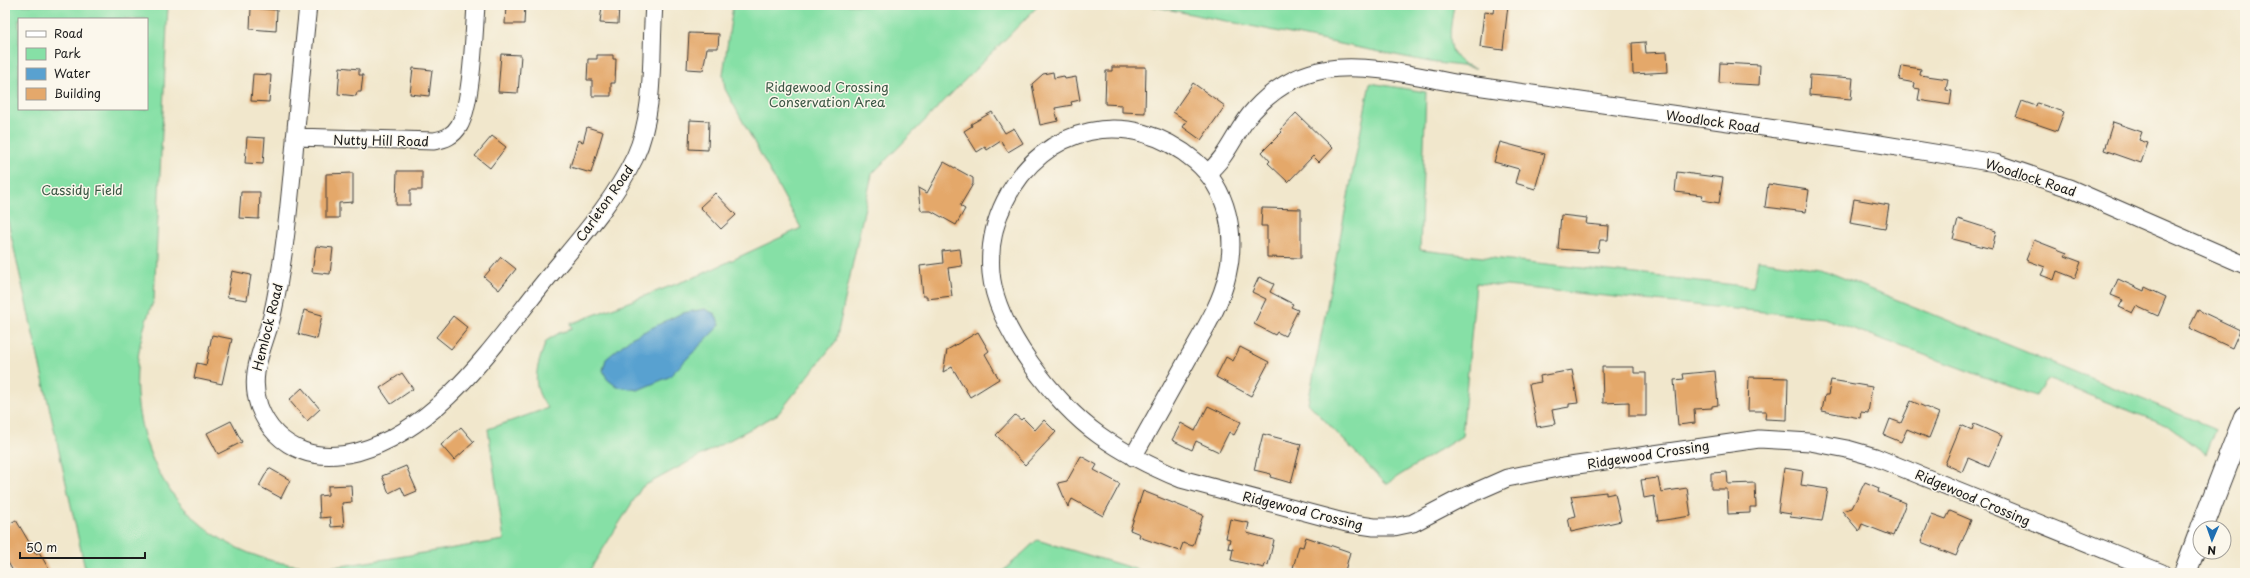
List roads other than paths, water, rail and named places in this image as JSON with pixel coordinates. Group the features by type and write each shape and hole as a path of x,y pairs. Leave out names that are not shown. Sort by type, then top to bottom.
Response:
{"street":[{"name":"Hemlock Road","path":"308,5 282,266 270,324 258,357 255,373 255,388 264,417 271,429 280,438 296,448 321,456 353,453 376,445 415,425 455,391 550,274"},
{"name":"Nutty Hill Road","path":"295,137 427,141 444,140 451,135 458,127 466,108 476,5"},
{"name":"Carleton Road","path":"550,274 611,197 637,153 644,129 647,106 654,5"},
{"name":"Woodlock Road","path":"1207,173 1218,164 1253,111 1267,96 1285,83 1322,69 1347,67 1393,71 1454,83 1867,142 1995,163 2069,188 2245,265"},
{"name":"Ridgewood Crossing","path":"1133,457 1220,298 1227,279 1231,261 1229,219 1221,195 1207,173 1168,142 1148,134 1116,129 1095,130 1070,137 1041,155 1020,176 1000,211 992,234 991,273 995,294 1001,313 1024,354 1048,386 1080,419 1098,435 1133,457 1181,479 1347,523 1374,527 1394,527 1413,523 1489,485 1525,474 1759,438 1784,439 1847,448 1875,457 2162,573"},
{"path":"2205,520 2245,417"},
{"path":"2185,573 2192,554"}],"water":[{"path":"705,309 715,314 720,325 669,377 638,390 617,387 607,379 603,370 606,359 631,338 682,313"}],"park label":[{"name":"Ridgewood Crossing Conservation Area","path":"827,94"},
{"name":"Cassidy Field","path":"82,189"}]}
